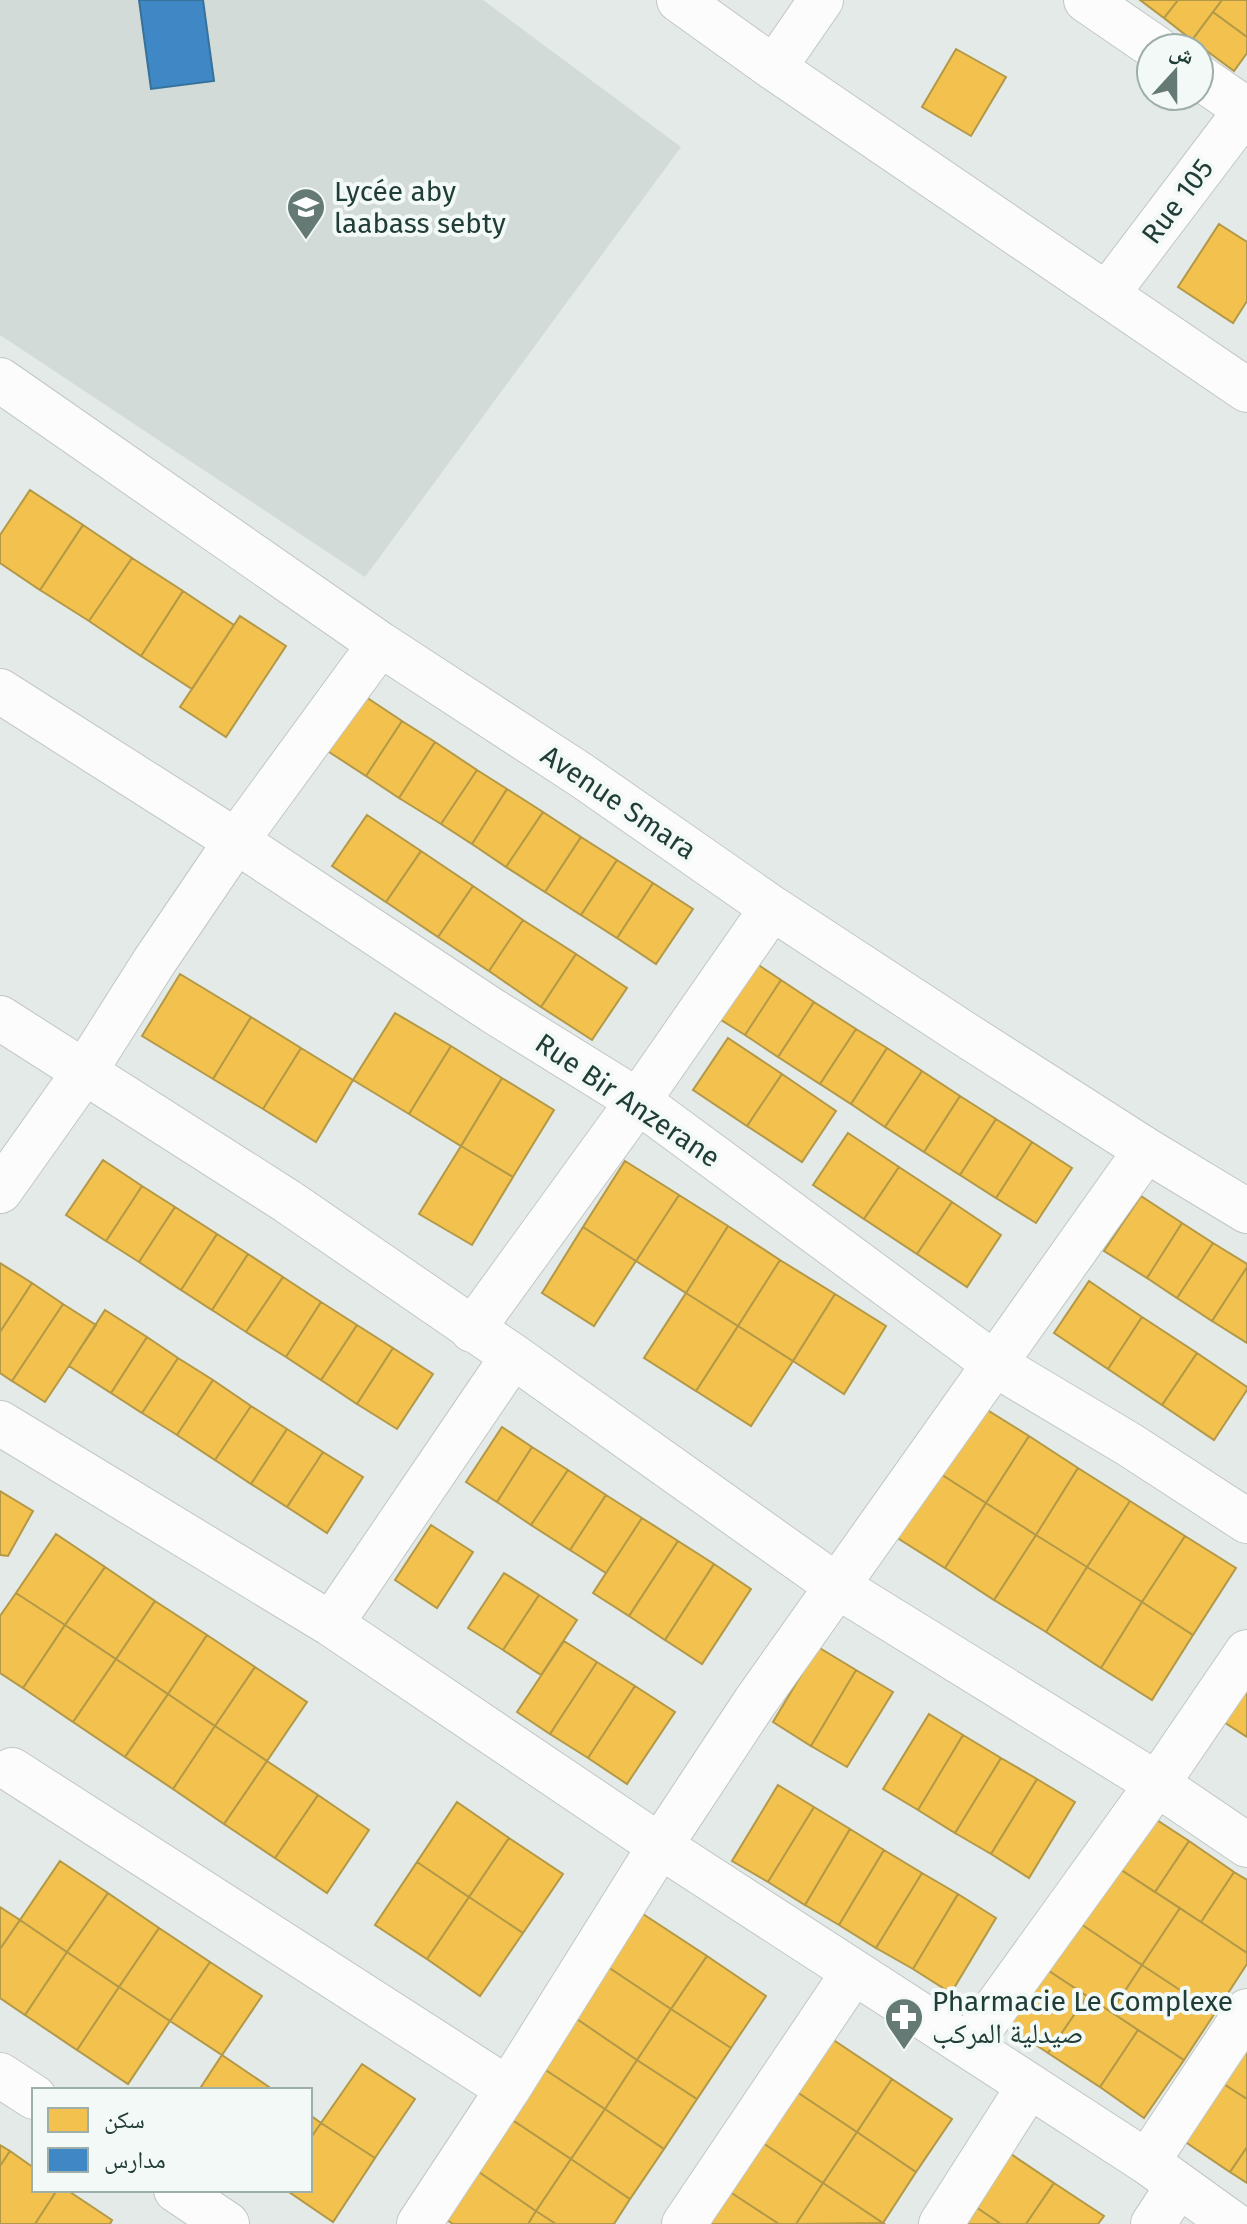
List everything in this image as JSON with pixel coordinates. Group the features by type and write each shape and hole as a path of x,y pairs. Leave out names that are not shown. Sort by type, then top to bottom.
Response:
{"street":[{"path":"679,0 1247,390"},
{"path":"774,68 821,0"},
{"path":"1086,0 1135,34"},
{"path":"1215,88 1247,110"},
{"name":"Rue 105","path":"1107,294 1247,110"},
{"name":"Avenue Smara","path":"0,380 380,644 581,775 772,908 1146,1150 1247,1211"},
{"path":"0,1191 85,1071 236,841 380,644"},
{"name":"Rue Bir Anzerane","path":"0,691 236,841 493,1011 638,1101 996,1365 1130,1445 1247,1521"},
{"path":"472,1330 638,1101 772,908"},
{"path":"0,1018 287,1201 513,1356 837,1586 1157,1784 1247,1845"},
{"path":"419,2224 755,1702 1146,1150"},
{"path":"331,1624 513,1356"},
{"path":"0,1423 331,1624 660,1846 1163,2174 1233,2224"},
{"path":"969,2045 1157,1784 1247,1652"},
{"path":"12,1770 508,2089"},
{"path":"684,2224 853,1973"},
{"path":"1153,2224 1163,2174 1247,2011"},
{"path":"0,2075 32,2096"},
{"path":"941,2224 1029,2086"},
{"path":"179,2192 227,2224"}],"shaded area":[{"name":"Lycée aby laabass sebty","path":"0,0 483,0 681,147 365,577 0,335"}],"building: سكن":[{"path":"1140,0 1178,0 1164,18"},
{"path":"1178,0 1222,0 1198,32 1182,32 1164,18"},
{"path":"1222,0 1247,0 1247,37 1213,12"},
{"path":"1213,12 1247,37 1247,53 1234,71 1215,57 1215,32 1198,32"},
{"path":"956,49 1006,77 971,136 922,107"},
{"path":"1219,224 1247,242 1247,301 1233,323 1178,287"},
{"path":"30,490 83,525 40,590 0,563 0,535"},
{"path":"83,525 132,558 89,621 40,590"},
{"path":"132,558 183,591 141,656 89,621"},
{"path":"183,591 234,625 192,689 141,656"},
{"path":"240,616 286,646 226,737 180,707"},
{"path":"363,695 402,721 366,776 326,750"},
{"path":"402,721 435,742 399,798 366,776"},
{"path":"435,742 477,770 441,824 399,798"},
{"path":"477,770 507,789 472,844 441,824"},
{"path":"507,789 543,812 506,867 472,844"},
{"path":"543,812 581,837 545,892 506,867"},
{"path":"367,815 421,851 386,902 332,866"},
{"path":"581,837 617,860 581,915 545,892"},
{"path":"421,851 473,886 438,937 386,902"},
{"path":"617,860 653,883 617,938 581,915"},
{"path":"653,883 693,909 656,964 617,938"},
{"path":"473,886 523,920 489,971 438,937"},
{"path":"523,920 576,954 541,1007 489,971"},
{"path":"576,954 627,988 592,1040 541,1007"},
{"path":"742,954 781,980 745,1035 705,1010"},
{"path":"180,974 251,1017 213,1079 142,1036"},
{"path":"781,980 814,1002 778,1057 745,1035"},
{"path":"814,1002 856,1029 820,1084 778,1057"},
{"path":"395,1013 451,1046 409,1114 353,1080"},
{"path":"251,1017 301,1048 263,1109 213,1079"},
{"path":"856,1029 887,1048 851,1104 820,1084"},
{"path":"728,1038 782,1074 747,1126 693,1090"},
{"path":"451,1046 502,1078 461,1146 409,1114"},
{"path":"301,1048 353,1080 316,1142 263,1109"},
{"path":"887,1048 922,1071 885,1127 851,1104"},
{"path":"922,1071 960,1096 924,1152 885,1127"},
{"path":"782,1074 836,1111 802,1162 747,1126"},
{"path":"502,1078 554,1110 513,1177 461,1146"},
{"path":"960,1096 996,1119 960,1175 924,1152"},
{"path":"996,1119 1032,1142 996,1198 960,1175"},
{"path":"848,1133 899,1167 864,1219 813,1185"},
{"path":"1032,1142 1072,1168 1036,1223 996,1198"},
{"path":"461,1146 513,1177 472,1245 419,1214"},
{"path":"103,1160 142,1186 106,1241 66,1215"},
{"path":"625,1161 679,1195 636,1261 583,1227"},
{"path":"899,1167 952,1202 917,1254 864,1219"},
{"path":"142,1186 175,1207 139,1262 106,1241"},
{"path":"679,1195 728,1226 686,1293 636,1261"},
{"path":"1141,1196 1182,1223 1147,1278 1104,1251"},
{"path":"952,1202 1001,1235 967,1287 917,1254"},
{"path":"175,1207 217,1234 181,1290 139,1262"},
{"path":"1182,1223 1213,1243 1177,1298 1147,1278"},
{"path":"728,1226 780,1260 738,1326 686,1293"},
{"path":"583,1227 636,1261 594,1326 542,1293"},
{"path":"217,1234 248,1254 212,1310 181,1290"},
{"path":"1213,1243 1247,1264 1247,1267 1212,1321 1177,1298"},
{"path":"248,1254 283,1277 246,1332 212,1310"},
{"path":"780,1260 835,1294 793,1361 738,1326"},
{"path":"0,1263 32,1283 0,1332"},
{"path":"1247,1267 1247,1343 1212,1321"},
{"path":"283,1277 321,1302 286,1357 246,1332"},
{"path":"1089,1281 1142,1317 1108,1369 1054,1333"},
{"path":"32,1283 63,1304 12,1381 0,1373 0,1332"},
{"path":"686,1293 738,1326 696,1391 644,1358"},
{"path":"835,1294 886,1326 844,1394 793,1361"},
{"path":"321,1302 357,1325 321,1380 286,1357"},
{"path":"63,1304 96,1325 45,1402 12,1381"},
{"path":"105,1310 147,1337 111,1393 69,1366"},
{"path":"1142,1317 1197,1353 1162,1405 1108,1369"},
{"path":"357,1325 393,1348 357,1404 321,1380"},
{"path":"738,1326 793,1361 751,1426 696,1391"},
{"path":"147,1337 178,1358 142,1413 111,1393"},
{"path":"393,1348 433,1374 397,1429 357,1404"},
{"path":"1197,1353 1247,1387 1214,1440 1162,1405"},
{"path":"178,1358 213,1380 177,1435 142,1413"},
{"path":"213,1380 251,1406 215,1460 177,1435"},
{"path":"976,1403 1029,1436 986,1503 933,1469"},
{"path":"251,1406 287,1429 251,1484 215,1460"},
{"path":"502,1427 532,1447 497,1502 466,1482"},
{"path":"287,1429 323,1452 287,1507 251,1484"},
{"path":"1029,1436 1078,1468 1036,1535 986,1503"},
{"path":"532,1447 568,1470 531,1525 497,1502"},
{"path":"323,1452 363,1477 327,1533 287,1507"},
{"path":"1078,1468 1130,1501 1087,1567 1036,1535"},
{"path":"933,1469 986,1503 945,1568 891,1534"},
{"path":"568,1470 606,1495 570,1550 531,1525"},
{"path":"0,1491 33,1511 8,1556 0,1555"},
{"path":"606,1495 642,1518 606,1573 570,1550"},
{"path":"1130,1501 1185,1536 1142,1602 1087,1567"},
{"path":"986,1503 1036,1535 994,1600 945,1568"},
{"path":"642,1518 678,1541 629,1616 593,1593"},
{"path":"431,1525 473,1552 437,1608 395,1580"},
{"path":"56,1534 105,1567 65,1625 16,1593"},
{"path":"1036,1535 1087,1567 1046,1632 994,1600"},
{"path":"1185,1536 1236,1568 1193,1635 1142,1602"},
{"path":"678,1541 714,1564 665,1640 629,1616"},
{"path":"714,1564 751,1589 702,1664 665,1640"},
{"path":"105,1567 155,1601 116,1659 65,1625"},
{"path":"1087,1567 1142,1602 1101,1668 1046,1632"},
{"path":"504,1573 539,1595 503,1650 468,1628"},
{"path":"16,1593 65,1625 23,1688 0,1673 0,1616"},
{"path":"539,1595 577,1620 541,1675 503,1650"},
{"path":"155,1601 207,1635 168,1694 116,1659"},
{"path":"1142,1602 1193,1635 1152,1700 1101,1668"},
{"path":"65,1625 116,1659 73,1722 23,1688"},
{"path":"207,1635 255,1667 215,1726 168,1694"},
{"path":"564,1641 597,1662 550,1734 517,1712"},
{"path":"818,1647 856,1670 811,1746 773,1722"},
{"path":"116,1659 168,1694 125,1757 73,1722"},
{"path":"597,1662 635,1686 588,1758 550,1734"},
{"path":"255,1667 307,1702 267,1761 215,1726"},
{"path":"1247,1668 1247,1737 1216,1717"},
{"path":"856,1670 893,1692 847,1767 811,1746"},
{"path":"635,1686 675,1712 627,1784 588,1758"},
{"path":"168,1694 215,1726 173,1789 125,1757"},
{"path":"929,1714 963,1735 918,1810 883,1789"},
{"path":"215,1726 267,1761 224,1824 173,1789"},
{"path":"963,1735 1001,1758 955,1833 918,1810"},
{"path":"1001,1758 1037,1779 991,1854 955,1833"},
{"path":"267,1761 318,1795 275,1858 224,1824"},
{"path":"1037,1779 1075,1802 1029,1878 991,1854"},
{"path":"778,1785 814,1807 768,1882 732,1861"},
{"path":"318,1795 369,1830 327,1893 275,1858"},
{"path":"457,1802 509,1838 469,1897 417,1862"},
{"path":"814,1807 850,1829 805,1905 768,1882"},
{"path":"1140,1809 1189,1841 1155,1892 1106,1860"},
{"path":"850,1829 884,1850 839,1925 805,1905"},
{"path":"509,1838 563,1874 523,1933 469,1897"},
{"path":"1189,1841 1234,1872 1201,1922 1155,1892"},
{"path":"884,1850 922,1873 876,1948 839,1925"},
{"path":"1106,1860 1180,1908 1142,1965 1069,1916"},
{"path":"60,1861 108,1893 67,1952 20,1920"},
{"path":"417,1862 469,1897 427,1959 375,1925"},
{"path":"1234,1872 1247,1880 1247,1953 1201,1922"},
{"path":"922,1873 958,1894 913,1969 876,1948"},
{"path":"108,1893 159,1928 119,1987 67,1952"},
{"path":"958,1894 996,1918 951,1993 913,1969"},
{"path":"469,1897 523,1933 480,1996 427,1959"},
{"path":"0,1907 20,1920 0,1949"},
{"path":"1180,1908 1247,1953 1247,1964 1215,2013 1142,1965"},
{"path":"643,1914 707,1956 671,2009 608,1967"},
{"path":"1069,1916 1142,1965 1111,2012 1037,1963"},
{"path":"20,1920 67,1952 25,2015 0,1998 0,1949"},
{"path":"159,1928 210,1962 170,2021 119,1987"},
{"path":"67,1952 119,1987 77,2050 25,2015"},
{"path":"707,1956 766,1996 731,2048 671,2009"},
{"path":"210,1962 262,1996 222,2055 170,2021"},
{"path":"1037,1963 1087,1996 1048,2053 999,2021"},
{"path":"1142,1965 1215,2013 1184,2060 1111,2012"},
{"path":"608,1967 671,2009 637,2060 574,2017"},
{"path":"119,1987 170,2021 128,2084 77,2050"},
{"path":"1087,1996 1138,2030 1100,2087 1048,2053"},
{"path":"671,2009 731,2048 697,2099 637,2060"},
{"path":"574,2017 637,2060 605,2109 541,2067"},
{"path":"1138,2030 1184,2060 1144,2118 1100,2087"},
{"path":"829,2037 892,2079 857,2132 794,2090"},
{"path":"1247,2040 1247,2099 1219,2081"},
{"path":"222,2055 269,2087 268,2088 200,2088"},
{"path":"637,2060 697,2099 664,2149 605,2109"},
{"path":"362,2064 415,2099 375,2158 321,2123"},
{"path":"541,2067 605,2109 571,2159 508,2117"},
{"path":"892,2079 952,2119 916,2172 857,2132"},
{"path":"1219,2081 1247,2099 1247,2147 1230,2172 1181,2139"},
{"path":"794,2090 857,2132 823,2183 760,2141"},
{"path":"605,2109 664,2149 630,2199 571,2159"},
{"path":"312,2116 321,2123 312,2136"},
{"path":"508,2117 571,2159 536,2211 473,2168"},
{"path":"321,2123 375,2158 333,2222 289,2192 312,2192 312,2136"},
{"path":"857,2132 916,2172 883,2223 823,2183"},
{"path":"760,2141 823,2183 796,2224 779,2224 727,2190"},
{"path":"0,2145 10,2151 0,2166"},
{"path":"1247,2147 1247,2183 1230,2172"},
{"path":"1002,2148 1054,2183 1026,2224 1001,2224 967,2201"},
{"path":"10,2151 32,2167 32,2192 56,2192 35,2224 0,2224 0,2166"},
{"path":"571,2159 630,2199 614,2224 556,2224 536,2211"},
{"path":"473,2168 536,2211 528,2224 453,2224 441,2216"},
{"path":"823,2183 883,2223 796,2224"},
{"path":"1054,2183 1104,2216 1098,2224 1026,2224"},
{"path":"727,2190 779,2224 704,2224"},
{"path":"56,2192 70,2192 112,2220 110,2224 35,2224"},
{"path":"967,2201 1001,2224 951,2224"},
{"path":"536,2211 556,2224 528,2224"}],"building: مدارس":[{"path":"139,0 203,0 214,81 151,89"}],"place":[{"name":"Lycée aby laabass sebty","path":"306,241"},
{"name":"Pharmacie Le Complexe صيدلية المركب","path":"904,2051"}]}
